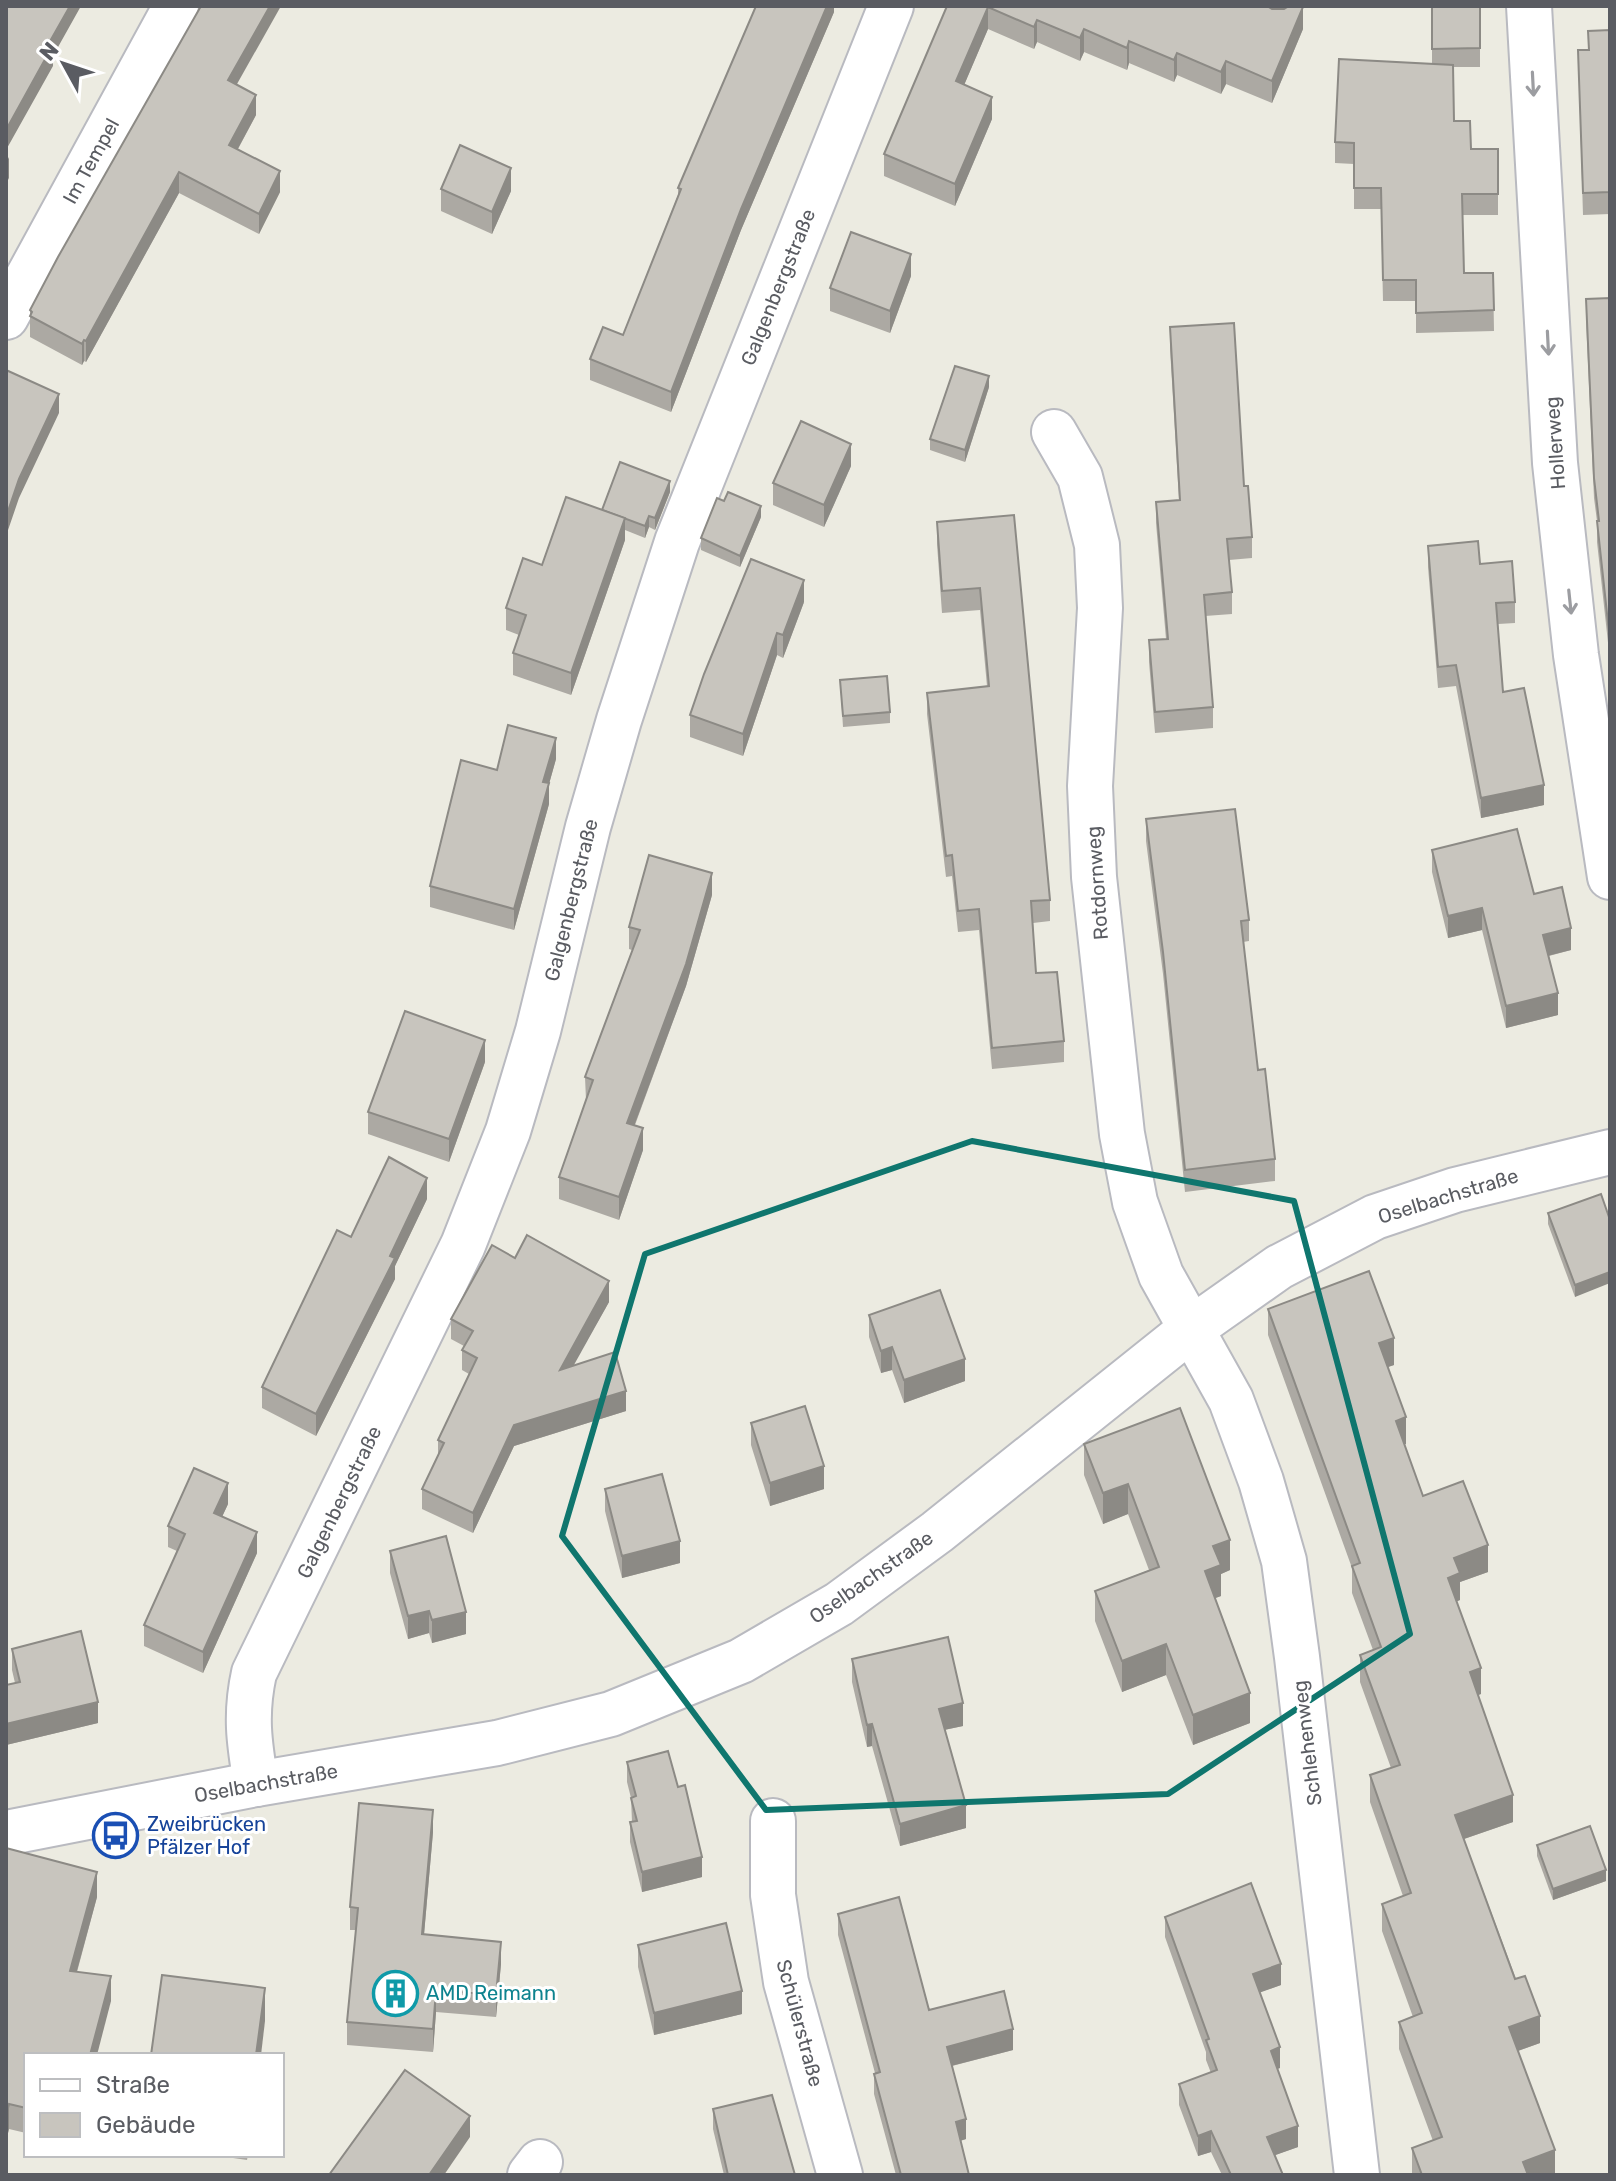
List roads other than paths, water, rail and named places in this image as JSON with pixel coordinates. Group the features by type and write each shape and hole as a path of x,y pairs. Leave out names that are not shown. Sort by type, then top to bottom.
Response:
{"street":[{"name":"Im Tempel","path":"6,317 176,6"},
{"name":"Galgenbergstraße","path":"256,1784 247,1703 254,1673 463,1245 508,1131 538,1031 588,827 677,542 891,6"},
{"name":"Hollerweg","path":"1529,6 1555,463 1576,655 1610,877"},
{"name":"Rotdornweg","path":"1054,432 1080,477 1097,545 1100,608 1090,786 1094,877 1122,1134 1135,1202 1156,1261 1191,1329"},
{"name":"Oselbachstraße","path":"6,1833 256,1784 497,1743 611,1714 741,1661 839,1604 937,1532 1191,1329 1279,1267 1375,1217 1455,1190 1610,1152"},
{"name":"Schlehenweg","path":"1191,1329 1231,1400 1261,1481 1284,1561 1357,2175"},
{"name":"Schülerstraße","path":"773,1821 773,1895 786,1982 840,2175"}],"place":[{"name":"Zweibrücken Pfälzer Hof","path":"116,1836"},
{"name":"AMD Reimann","path":"395,1993"}]}
